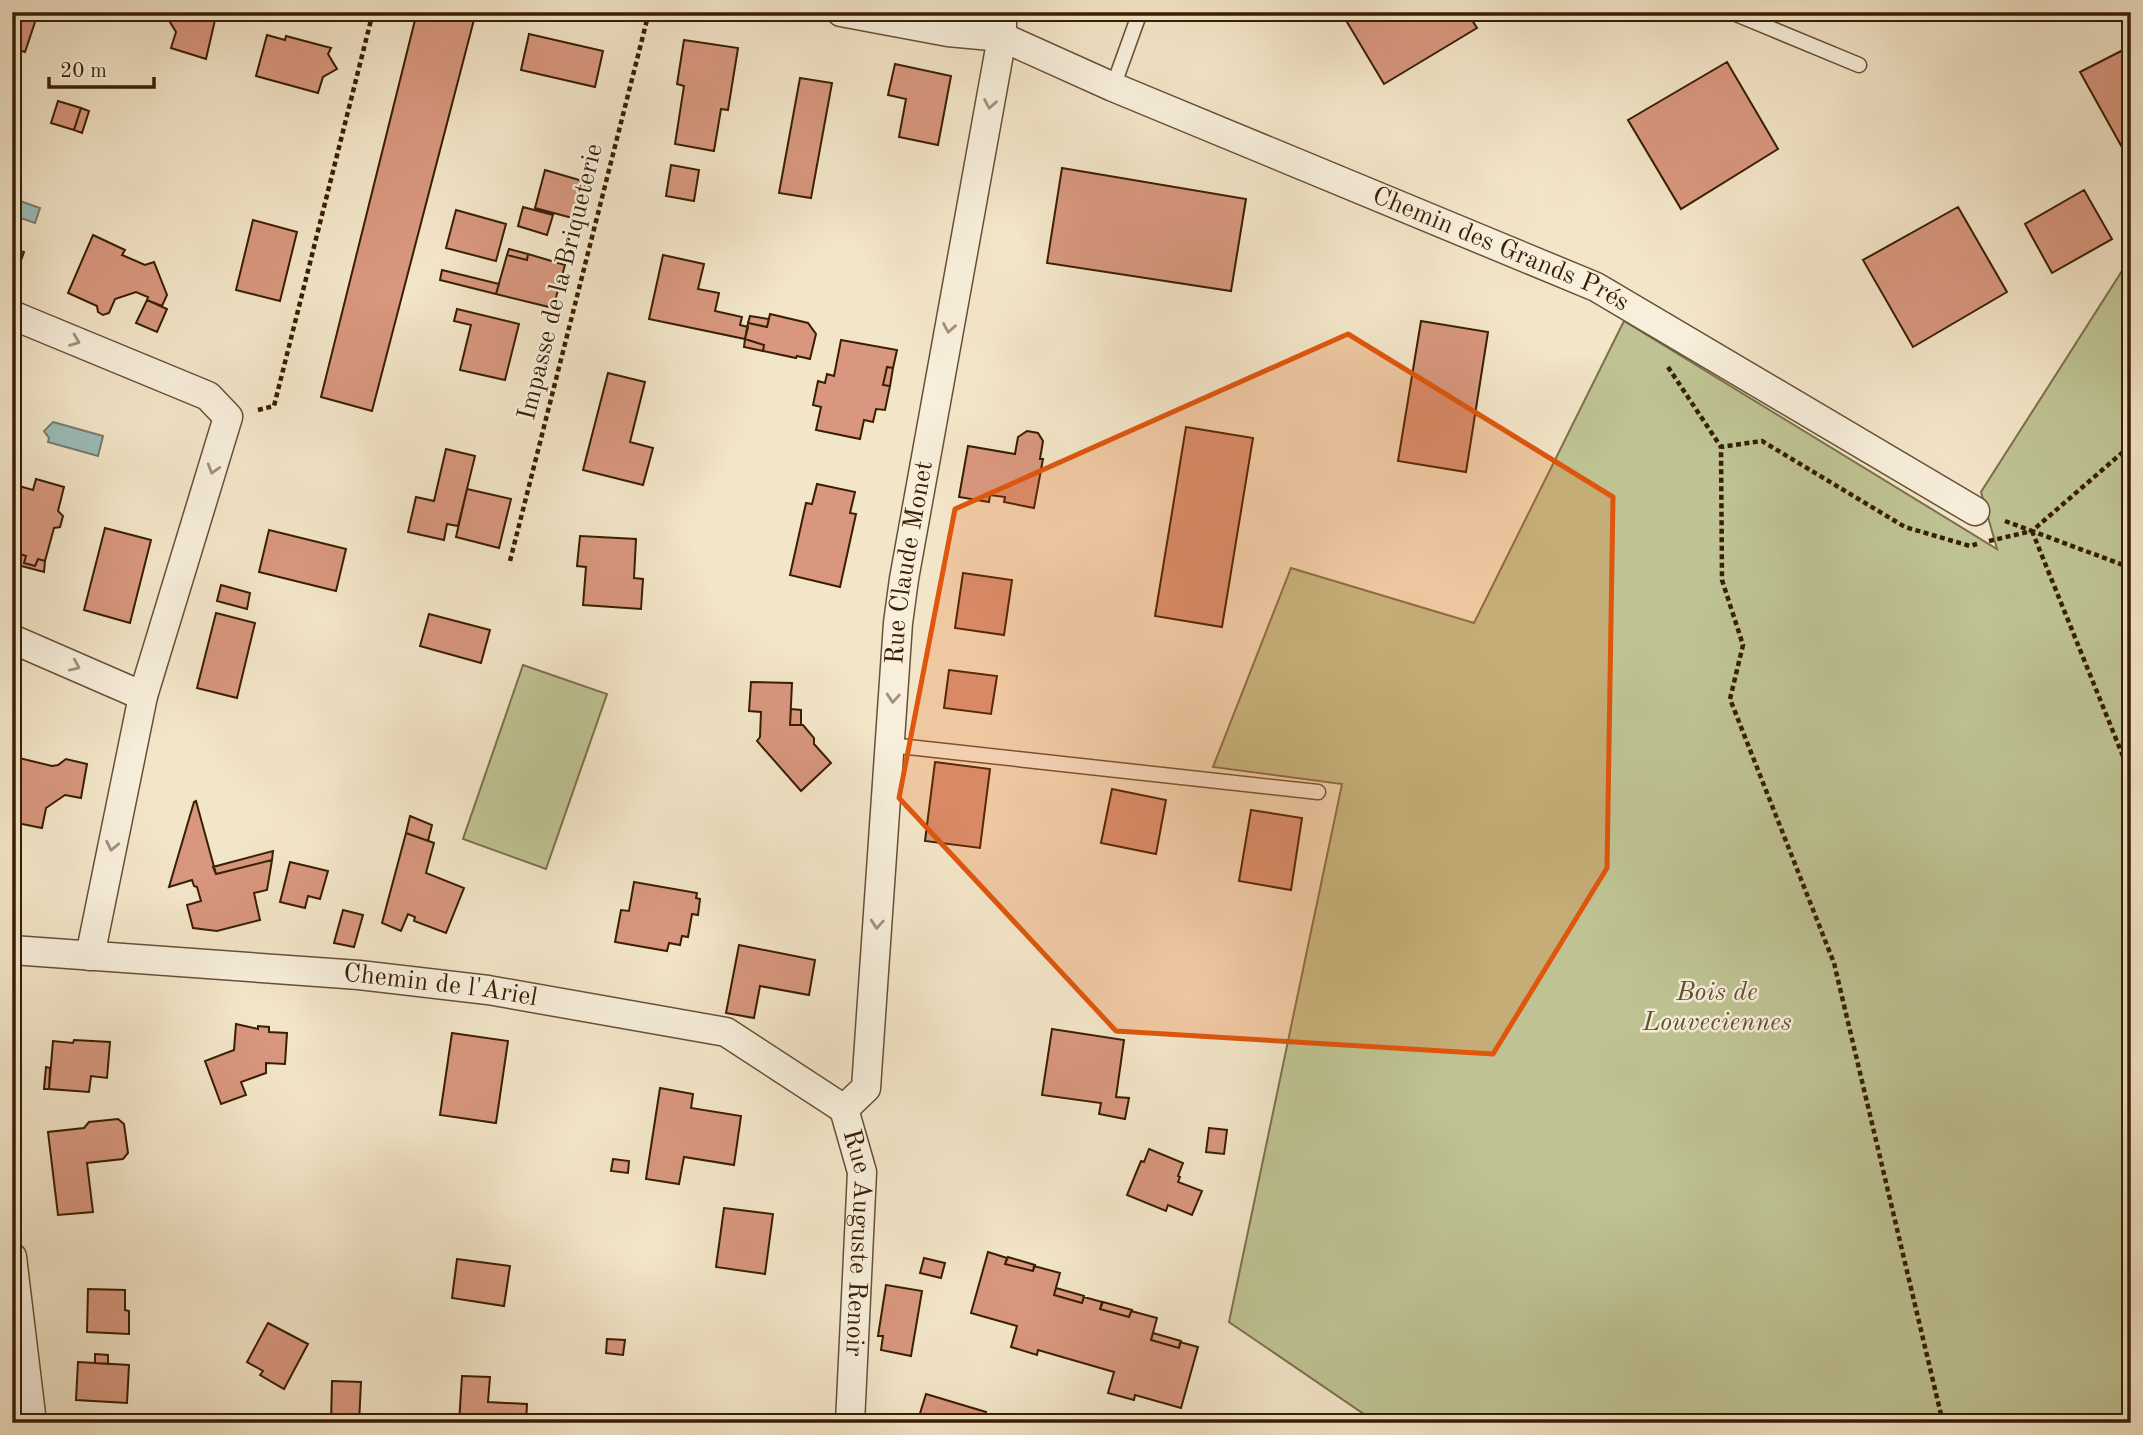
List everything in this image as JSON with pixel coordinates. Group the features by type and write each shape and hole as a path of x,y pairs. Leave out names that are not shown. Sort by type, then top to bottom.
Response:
{"street":[{"name":"Chemin des Grands Prés","path":"841,12 948,32 1002,24 1113,87 1596,287 1975,510"},
{"name":"Rue Claude Monet","path":"844,1109 866,1088 898,623 1002,24"},
{"path":"12,315 208,396 228,418 143,696 90,956"},
{"path":"12,639 143,696"},
{"name":"Chemin de l'Ariel","path":"12,950 359,975 488,990 726,1032 844,1109"},
{"name":"Rue Auguste Renoir","path":"844,1109 862,1172 850,1423"},
{"path":"12,1257 32,1423"}],"lane":[{"path":"1113,87 1140,12"},
{"path":"1731,12 1859,65"},
{"path":"890,745 1318,792"}],"path":[{"path":"228,418 274,406 373,12"},
{"name":"Impasse de la Briqueterie","path":"510,561 649,12"},
{"path":"1666,364 1678,386 1721,447 1722,580 1743,645 1730,699 1834,962 1943,1423"},
{"path":"1721,447 1762,441 1905,527 1970,546 2032,531 2131,445"},
{"path":"1975,510 2131,568"},
{"path":"2032,531 2131,776"}],"highlighted area":[{"path":"1348,334 1613,497 1607,868 1493,1054 1116,1031 899,798 955,509"}],"green space":[{"name":"Bois de Louveciennes","path":"2129,260 2131,1423 1377,1423 1229,1322 1342,784 1213,767 1291,568 1474,623 1624,321 1997,549 1981,492"},
{"path":"523,665 607,694 546,869 463,839"}],"water":[{"path":"12,198 40,208 35,223 12,215"},
{"path":"53,422 103,436 98,456 48,442 49,438 44,431"}],"building":[{"path":"12,12 38,13 25,52 12,48"},
{"path":"158,12 199,12 198,14 215,20 206,59 171,48 176,32 165,14"},
{"path":"417,12 476,12 372,411 321,397"},
{"path":"1341,12 1467,12 1477,28 1384,84"},
{"path":"529,34 603,51 595,87 521,70"},
{"path":"267,35 285,40 286,36 331,48 328,54 337,69 323,77 318,93 256,76"},
{"path":"684,40 738,48 728,110 721,109 714,151 675,144 684,86 677,84"},
{"path":"2131,46 2131,156 2128,158 2080,72"},
{"path":"1727,62 1778,149 1681,209 1628,120"},
{"path":"895,64 951,76 938,145 899,137 906,99 888,95"},
{"path":"800,78 832,83 811,198 779,193"},
{"path":"58,101 81,108 74,130 51,123"},
{"path":"81,108 89,111 82,133 74,130"},
{"path":"671,165 699,170 694,201 666,196"},
{"path":"1062,168 1246,199 1231,291 1047,263"},
{"path":"545,170 586,182 576,219 535,208"},
{"path":"2084,190 2112,239 2052,273 2025,224"},
{"path":"523,207 553,215 547,235 518,226"},
{"path":"1958,207 2007,292 1913,347 1863,260"},
{"path":"456,210 506,224 496,261 446,248"},
{"path":"253,220 297,232 280,301 236,290"},
{"path":"93,235 125,250 122,255 145,265 154,262 167,295 162,306 136,292 115,299 109,313 103,315 98,312 97,306 68,293"},
{"path":"12,248 24,252 12,285"},
{"path":"509,249 528,254 527,260 507,255"},
{"path":"528,254 565,265 553,308 496,294 507,255 527,260"},
{"path":"663,255 704,264 698,289 719,293 715,311 742,317 740,325 748,327 745,339 649,319"},
{"path":"442,270 499,284 496,294 440,280"},
{"path":"147,300 167,309 157,332 136,323"},
{"path":"457,309 519,324 505,380 460,370 471,325 454,321"},
{"path":"770,314 808,323 816,334 810,359 763,351 764,345 745,339 748,323 767,327"},
{"path":"750,316 769,319 767,327 748,323"},
{"path":"1421,321 1488,332 1466,472 1398,461"},
{"path":"745,339 764,345 763,351 744,347"},
{"path":"841,340 897,350 893,368 887,367 883,385 890,386 885,410 876,409 873,422 864,420 860,439 816,430 821,407 813,405 818,381 825,383 827,374 834,376"},
{"path":"887,367 893,368 890,386 883,385"},
{"path":"608,373 645,382 630,442 653,448 643,485 583,470"},
{"path":"1186,427 1253,438 1222,627 1155,616"},
{"path":"1027,431 1038,433 1043,441 1040,459 1043,459 1034,508 1004,502 1005,497 990,495 989,502 959,497 968,446 1015,454 1018,437"},
{"path":"446,449 475,456 458,526 447,524 444,540 408,532 416,497 434,501"},
{"path":"36,479 64,487 58,511 63,516 60,527 54,528 45,561 38,559 35,566 24,563 26,556 17,553 19,547 12,545 12,484 33,490"},
{"path":"817,484 855,492 850,513 856,514 840,587 790,575 806,503 812,504"},
{"path":"467,489 511,499 499,548 456,537"},
{"path":"105,528 151,540 130,623 84,610"},
{"path":"269,530 346,549 336,591 259,572"},
{"path":"580,536 636,539 634,578 643,579 641,609 583,605 586,567 577,566"},
{"path":"17,553 26,556 24,563 35,566 38,559 45,561 44,572 14,564"},
{"path":"963,573 1012,580 1004,635 955,628"},
{"path":"221,585 250,593 247,609 217,601"},
{"path":"216,613 255,623 237,698 197,688"},
{"path":"429,614 490,630 481,663 420,646"},
{"path":"949,670 997,676 991,714 944,708"},
{"path":"751,682 792,683 790,725 803,725 814,738 814,744 831,763 801,791 757,741 760,737 761,712 749,711"},
{"path":"791,709 801,710 801,725 790,725"},
{"path":"15,757 52,766 66,759 87,764 81,798 65,795 46,808 42,828 12,822 12,772"},
{"path":"935,762 990,769 980,848 925,841"},
{"path":"1112,789 1166,800 1156,854 1101,843"},
{"path":"196,801 216,874 272,860 267,890 254,893 260,920 217,931 193,928 187,905 201,901 197,887 192,880 169,887"},
{"path":"1251,810 1302,818 1291,890 1239,881"},
{"path":"410,816 432,825 428,841 406,833"},
{"path":"406,833 434,843 426,873 464,888 446,933 414,921 415,917 408,914 401,931 382,923"},
{"path":"273,851 272,860 216,874 213,867"},
{"path":"290,862 328,871 320,899 308,896 305,908 280,902"},
{"path":"634,882 697,893 696,898 700,899 698,915 692,914 688,937 682,936 680,945 669,943 667,951 615,942 621,910 629,911"},
{"path":"343,910 363,915 354,947 334,943"},
{"path":"739,945 815,960 809,995 760,986 754,1018 726,1013"},
{"path":"236,1024 258,1029 258,1026 269,1027 269,1032 287,1033 285,1064 266,1063 266,1073 241,1082 246,1095 221,1104 205,1061 234,1050"},
{"path":"1052,1029 1124,1040 1116,1097 1129,1098 1125,1119 1099,1114 1101,1103 1042,1095"},
{"path":"452,1033 508,1041 496,1123 440,1115"},
{"path":"74,1040 110,1042 107,1078 91,1076 89,1092 49,1089 53,1041 73,1043"},
{"path":"46,1067 50,1068 49,1089 44,1089"},
{"path":"660,1088 693,1094 691,1108 741,1116 734,1165 684,1157 679,1184 646,1179"},
{"path":"118,1119 124,1124 128,1153 123,1159 87,1163 93,1212 58,1215 48,1132 84,1128 89,1122"},
{"path":"1209,1128 1227,1130 1224,1154 1206,1152"},
{"path":"1149,1149 1183,1163 1178,1182 1202,1191 1192,1215 1168,1205 1166,1211 1127,1195"},
{"path":"613,1159 629,1161 628,1173 611,1171"},
{"path":"724,1208 773,1214 765,1274 716,1267"},
{"path":"988,1252 1007,1258 1005,1264 1033,1271 1034,1266 1060,1273 1054,1295 1082,1303 1084,1297 1102,1302 1100,1309 1129,1317 1131,1311 1157,1318 1151,1340 1179,1348 1180,1342 1198,1347 1181,1408 1135,1395 1134,1400 1108,1393 1114,1372 1038,1350 1037,1355 1011,1347 1017,1326 971,1313"},
{"path":"1008,1257 1035,1265 1033,1271 1005,1264"},
{"path":"924,1258 945,1263 941,1278 920,1273"},
{"path":"457,1259 510,1266 504,1306 452,1298"},
{"path":"886,1285 922,1291 911,1356 881,1350 883,1336 878,1336"},
{"path":"1056,1288 1084,1296 1082,1303 1054,1295"},
{"path":"88,1289 125,1290 129,1334 87,1332"},
{"path":"1103,1302 1132,1310 1129,1317 1100,1309"},
{"path":"268,1323 308,1344 284,1389 260,1375 263,1371 247,1362"},
{"path":"1153,1333 1181,1341 1179,1348 1151,1340"},
{"path":"607,1339 625,1340 623,1355 606,1353"},
{"path":"95,1354 108,1355 108,1364 95,1363"},
{"path":"78,1362 129,1365 127,1403 76,1400"},
{"path":"462,1376 490,1377 488,1402 527,1404 526,1423 459,1423"},
{"path":"332,1381 361,1382 359,1423 331,1423"},
{"path":"926,1394 986,1412 983,1423 917,1423"},
{"path":"165,1414 227,1417 227,1423 164,1423"},
{"path":"622,1418 644,1419 644,1423 622,1423"}]}
